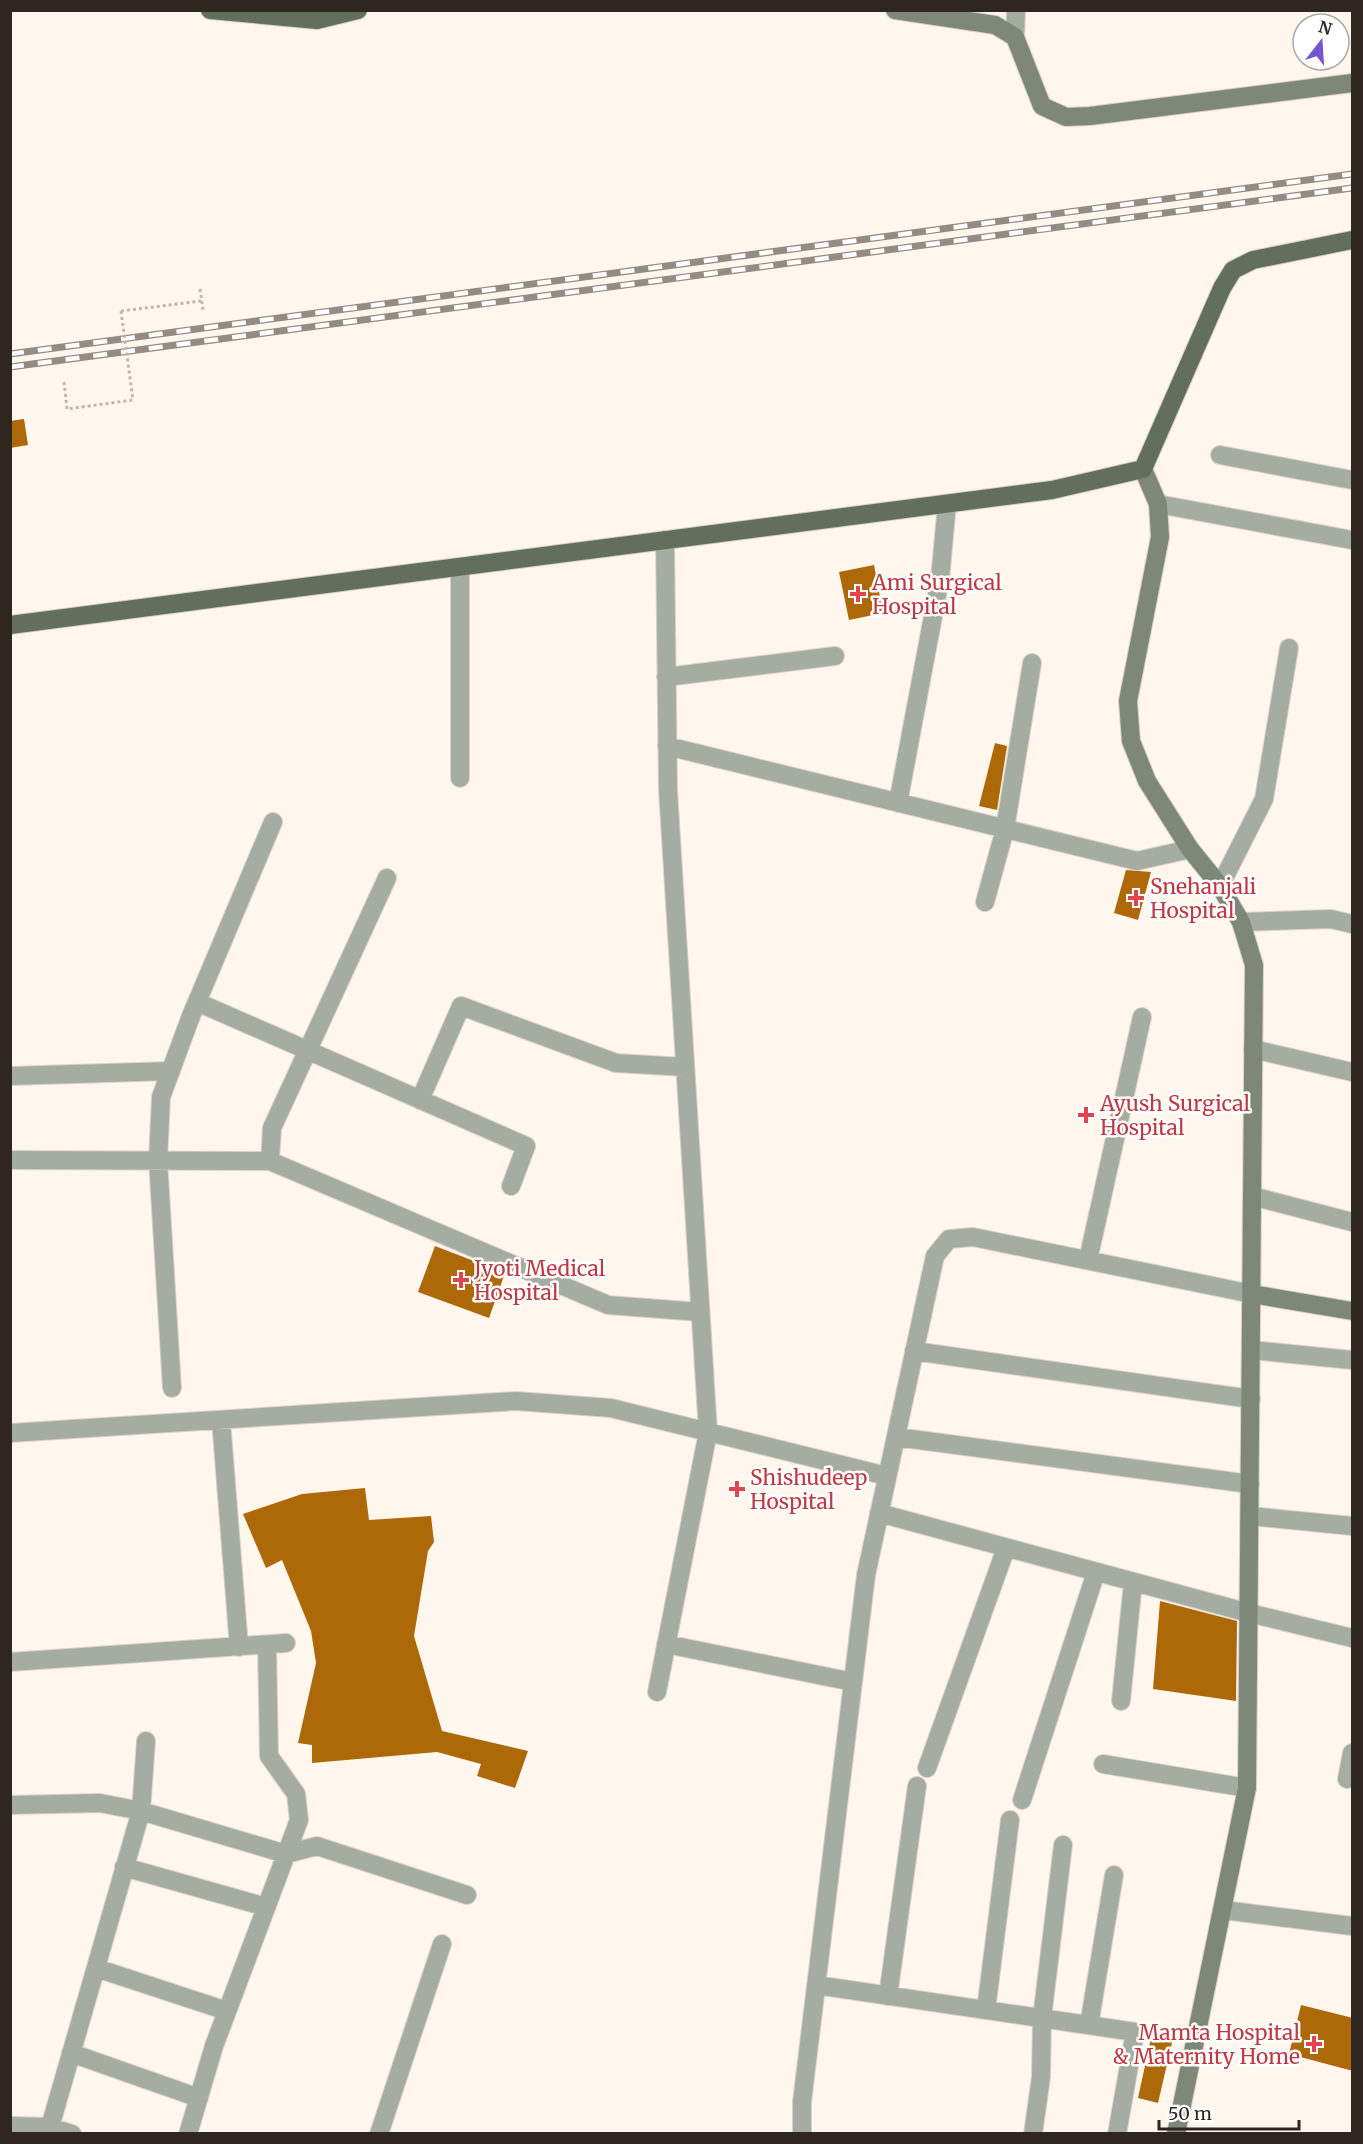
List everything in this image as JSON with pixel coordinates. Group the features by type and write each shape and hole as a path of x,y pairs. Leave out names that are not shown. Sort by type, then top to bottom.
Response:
{"main road":[{"path":"210,10 317,20 358,10"},
{"path":"10,625 1052,490 1143,469 1222,288 1233,270 1253,260 1353,240"}],"street":[{"path":"895,10 995,25 1015,37"},
{"path":"1016,10 1015,37 1042,106 1066,117 1090,116 1353,83"},
{"path":"1220,455 1353,480"},
{"path":"1143,469 1158,504 1160,537 1128,701 1131,741 1147,781 1190,849 1220,886 1241,921 1254,965 1247,1788 1176,2133"},
{"path":"898,803 940,579 947,504"},
{"path":"1158,504 1353,540"},
{"path":"657,1692 708,1432 668,790 665,540"},
{"path":"460,567 460,778"},
{"path":"1220,886 1264,799 1289,648"},
{"path":"666,677 836,656"},
{"path":"985,902 1005,829 1032,663"},
{"path":"667,746 1137,861 1190,849"},
{"path":"172,1388 158,1160 160,1097 197,1002 273,822"},
{"path":"270,1161 272,1128 387,878"},
{"path":"1241,921 1331,920 1353,924"},
{"path":"197,1002 526,1146 512,1186"},
{"path":"420,1100 461,1006 616,1063 685,1067"},
{"path":"1088,1260 1142,1017"},
{"path":"1253,1049 1353,1071"},
{"path":"10,1076 171,1071"},
{"path":"10,1160 270,1161 608,1305 700,1312"},
{"path":"1252,1196 1353,1222"},
{"path":"802,2133 802,2102 866,1575 935,1256 949,1239 973,1237 1252,1294 1353,1311"},
{"path":"1251,1350 1353,1360"},
{"path":"914,1351 1251,1399"},
{"path":"10,1433 516,1401 611,1408 887,1476"},
{"path":"220,1420 239,1647"},
{"path":"896,1437 1250,1484"},
{"path":"879,1513 1249,1613 1353,1638"},
{"path":"1250,1516 1353,1526"},
{"path":"927,1768 1006,1548"},
{"path":"1022,1800 1096,1572"},
{"path":"1121,1701 1133,1582"},
{"path":"10,1662 286,1643"},
{"path":"666,1644 853,1682"},
{"path":"188,2133 214,2046 299,1820 296,1794 268,1756 267,1645"},
{"path":"50,2127 141,1811 146,1742"},
{"path":"1347,1779 1353,1753"},
{"path":"1102,1764 1247,1788"},
{"path":"888,1995 917,1786"},
{"path":"10,1805 100,1803 141,1811 286,1854 317,1846 467,1895"},
{"path":"986,2010 1010,1820"},
{"path":"1033,2133 1041,2077 1042,2018 1063,1845"},
{"path":"124,1867 266,1907"},
{"path":"1089,2025 1114,1875"},
{"path":"1223,1910 1353,1926"},
{"path":"380,2133 442,1944"},
{"path":"96,1968 227,2011"},
{"path":"816,1985 1135,2032 1118,2133"},
{"path":"71,2053 199,2098"},
{"path":"10,2126 50,2127 72,2133"}],"path":[{"path":"200,289 203,310"},
{"path":"63,382 67,409 133,400 121,311 201,301"}],"building":[{"path":"24,419 28,445 10,448 10,421"},
{"path":"874,565 883,613 849,620 839,572"},
{"path":"995,743 1007,746 997,810 979,806"},
{"path":"1126,870 1151,872 1138,920 1114,913"},
{"path":"435,1246 505,1273 489,1318 418,1292"},
{"path":"365,1488 369,1520 431,1516 434,1542 428,1551 414,1636 442,1731 528,1751 515,1788 477,1776 481,1764 437,1752 312,1763 312,1745 298,1743 316,1663 311,1631 282,1560 266,1568 243,1514 302,1494"},
{"path":"1160,1601 1237,1621 1236,1701 1153,1689"},
{"path":"1301,2005 1353,2018 1353,2071 1289,2054"},
{"path":"1153,2029 1174,2034 1158,2103 1138,2098"}],"railway":[{"path":"10,354 1352,174"},
{"path":"10,367 1352,188"}],"place":[{"name":"Ami Surgical Hospital","path":"858,594"},
{"name":"Snehanjali Hospital","path":"1136,898"},
{"name":"Ayush Surgical Hospital","path":"1086,1115"},
{"name":"Jyoti Medical Hospital","path":"461,1280"},
{"name":"Shishudeep Hospital","path":"737,1489"},
{"name":"Mamta Hospital & Maternity Home","path":"1314,2044"}]}
